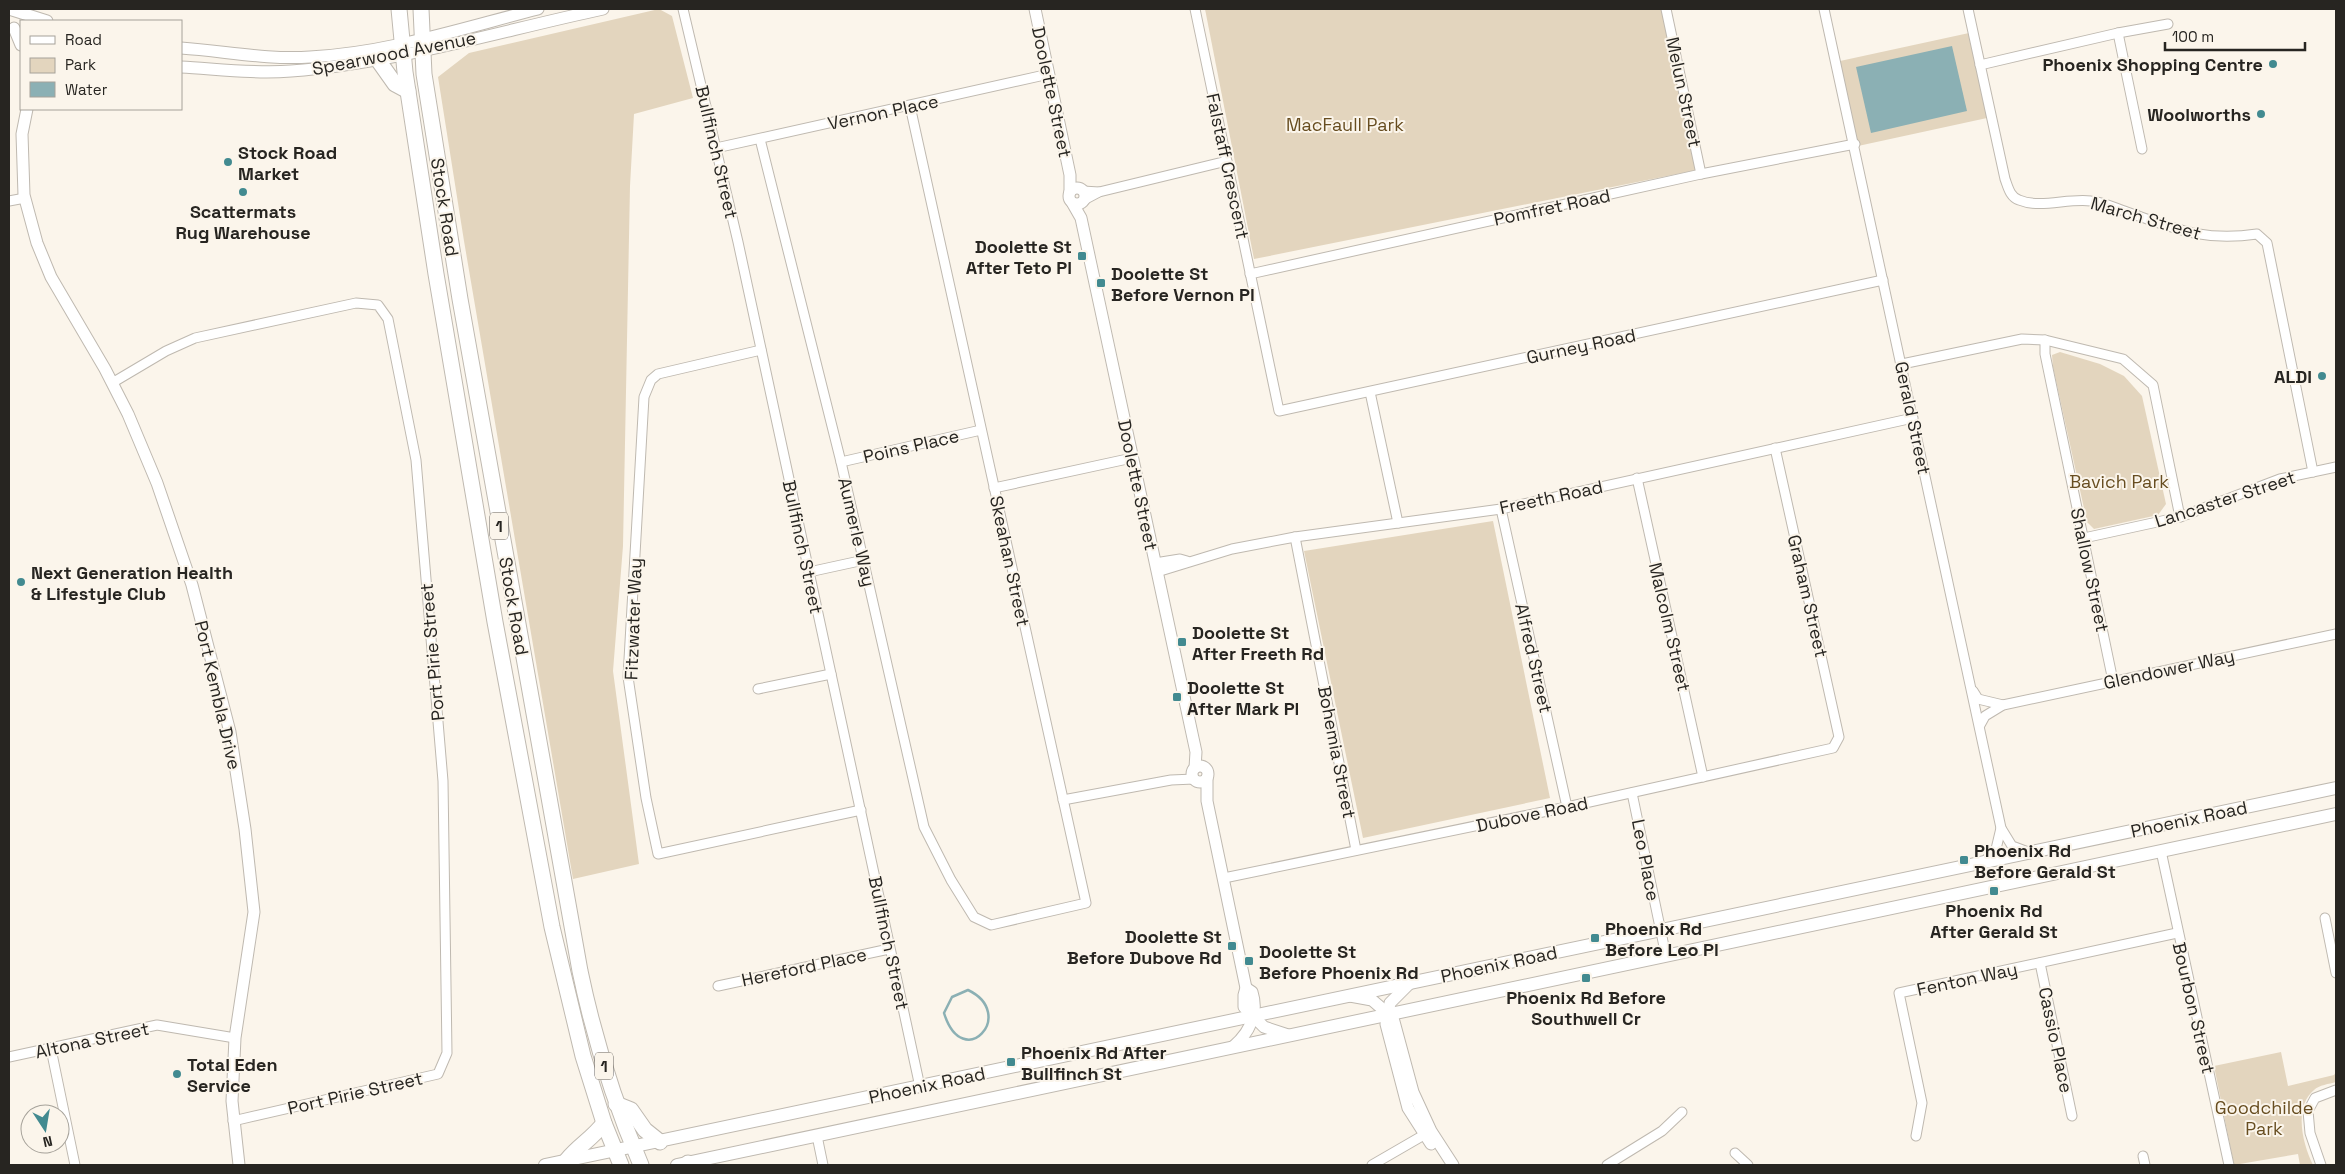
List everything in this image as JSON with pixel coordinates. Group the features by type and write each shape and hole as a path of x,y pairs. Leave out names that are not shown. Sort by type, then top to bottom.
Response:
{"highway":[{"name":"Stock Road","path":"399,9 408,92 495,622 547,898 573,1019 604,1124 621,1165"},
{"name":"Stock Road","path":"421,9 422,45 460,299 580,972 592,1027 616,1104 641,1165"},
{"path":"378,60 394,84 408,92"},
{"path":"616,1104 631,1110 645,1130 660,1142"},
{"path":"567,1160 576,1148 591,1139 604,1124"}],"main road":[{"name":"Phoenix Road","path":"545,1165 2336,788"},
{"name":"Phoenix Road","path":"683,1164 2336,814"}],"street":[{"path":"9,9 44,20"},
{"name":"Spearwood Avenue","path":"422,45 538,9"},
{"name":"Spearwood Avenue","path":"182,48 269,58 302,58 402,49 603,9"},
{"name":"Bullfinch Street","path":"683,9 716,148 920,1087"},
{"name":"Doolette Street","path":"1035,9 1070,174 1079,196 1081,218 1196,752 1199,774 1207,800 1224,878 1246,988 1244,1007 1252,1017"},
{"name":"Falstaff Crescent","path":"1195,9 1278,412"},
{"name":"Melun Street","path":"1666,9 1701,174"},
{"name":"Gerald Street","path":"1824,9 1855,144 2001,828 2012,846 2028,852"},
{"name":"March Street","path":"1968,9 2005,179 2009,192 2016,200 2030,204 2072,199 2092,201 2197,235 2218,238 2257,234 2267,243 2313,472"},
{"path":"1980,65 2118,33 2168,24"},
{"path":"15,28 20,42"},
{"path":"2118,33 2142,149"},
{"name":"Spearwood Avenue","path":"182,67 276,72 378,60 402,49"},
{"name":"Vernon Place","path":"716,148 1049,74"},
{"name":"Skeahan Street","path":"910,106 1086,903 991,925 974,918"},
{"name":"Port Kembla Drive","path":"27,110 22,134 25,198 37,243 51,277 112,382 143,447 181,548 230,732 254,912 235,1038 233,1121 239,1165"},
{"name":"Aumerle Way","path":"760,139 841,462 924,827 951,880 974,918"},
{"name":"Pomfret Road","path":"1250,274 1701,174 1855,144"},
{"path":"1079,196 1226,161"},
{"path":"9,201 25,198"},
{"name":"Gurney Road","path":"1278,412 1883,280"},
{"name":"Port Pirie Street","path":"112,382 166,351 195,338 356,303 378,305 388,318 416,460 443,781 447,1053 438,1074 233,1121"},
{"path":"1902,364 2022,339 2045,340 2123,359 2153,385 2180,517"},
{"name":"Shallow Street","path":"2045,340 2049,372 2113,681"},
{"name":"Fitzwater Way","path":"760,350 658,374 651,380 644,397 628,677 646,798 658,854 860,810"},
{"path":"1370,392 1398,523"},
{"name":"Freeth Road","path":"1156,567 1180,559 1187,561 1232,549 1295,537 1501,509 1913,418"},
{"name":"Poins Place","path":"841,462 981,430"},
{"name":"Graham Street","path":"1775,448 1839,738 1836,743"},
{"path":"994,488 1132,458"},
{"name":"Lancaster Street","path":"2084,538 2180,517 2280,479 2336,467"},
{"name":"Malcolm Street","path":"1637,478 1703,777"},
{"name":"Alfred Street","path":"1501,509 1567,807"},
{"name":"Bohemia Street","path":"1295,537 1356,850"},
{"path":"809,572 864,560"},
{"name":"Glendower Way","path":"1980,725 1985,716 2003,705 2336,634"},
{"path":"758,689 831,674"},
{"name":"Glendower Way","path":"1972,690 1978,699 2003,705"},
{"name":"Dubove Road","path":"1224,878 1632,793 1833,748 1836,743"},
{"path":"1063,800 1199,774"},
{"name":"Leo Place","path":"1632,793 1666,956"},
{"name":"Gerald Street","path":"1985,861 1996,849 2001,828"},
{"name":"Bourbon Street","path":"2161,851 2177,933 2229,1165"},
{"path":"2325,918 2336,973"},
{"name":"Fenton Way","path":"1916,1136 1922,1103 1899,993 2177,933"},
{"name":"Hereford Place","path":"718,986 889,949"},
{"name":"Cassio Place","path":"2040,963 2072,1116"},
{"path":"1386,1014 1390,1003 1409,984"},
{"path":"1348,996 1372,1000 1380,1005 1386,1014 1393,1018 1413,1092 1428,1132 1444,1165"},
{"path":"1233,1047 1249,1030 1252,1017 1264,1027 1288,1036"},
{"name":"Altona Street","path":"9,1058 157,1026 235,1038"},
{"path":"51,1049 75,1165"},
{"path":"2321,1165 2310,1133 2308,1111 2315,1098 2336,1090"},
{"path":"1607,1165 1662,1131 1682,1112"},
{"path":"1372,1165 1428,1132"},
{"path":"1428,1132 1453,1165"},
{"path":"816,1136 823,1165"},
{"path":"1735,1153 1748,1165"}],"green space":[{"path":"659,9 672,16 693,98 634,114 630,186 623,546 613,671 639,864 573,879 464,241 438,77 469,53"},
{"name":"MacFaull Park","path":"1205,9 1662,9 1697,170 1254,259"},
{"path":"1969,33 1987,118 1858,146 1840,61"},
{"name":"Bavich Park","path":"2060,352 2100,364 2124,376 2142,396 2166,504 2158,515 2094,529 2087,522 2053,367 2052,355"},
{"path":"1493,521 1550,798 1363,838 1304,551"},
{"name":"Goodchilde Park","path":"2281,1052 2288,1086 2334,1075 2336,1072 2336,1082 2316,1088 2308,1097 2304,1106 2302,1116 2303,1137 2313,1165 2300,1165 2298,1154 2234,1165 2214,1066"}],"water":[{"path":"1952,46 1967,111 1871,133 1856,67"}],"waterway":[{"path":"968,990 982,1000 988,1012 987,1024 982,1033 973,1039 963,1039 953,1031 944,1013 952,997 968,990"}],"place":[{"name":"Phoenix Shopping Centre","path":"2273,64"},
{"name":"Woolworths","path":"2261,114"},
{"name":"Stock Road Market","path":"228,162"},
{"name":"Scattermats Rug Warehouse","path":"243,192"},
{"name":"Doolette St After Teto Pl","path":"1082,256"},
{"name":"Doolette St Before Vernon Pl","path":"1101,283"},
{"name":"ALDI","path":"2322,376"},
{"name":"Next Generation Health & Lifestyle Club","path":"21,582"},
{"name":"Doolette St After Freeth Rd","path":"1182,642"},
{"name":"Doolette St After Mark Pl","path":"1177,697"},
{"name":"Phoenix Rd Before Gerald St","path":"1964,860"},
{"name":"Phoenix Rd After Gerald St","path":"1994,891"},
{"name":"Phoenix Rd Before Leo Pl","path":"1595,938"},
{"name":"Doolette St Before Dubove Rd","path":"1232,946"},
{"name":"Doolette St Before Phoenix Rd","path":"1249,961"},
{"name":"Phoenix Rd Before Southwell Cr","path":"1586,978"},
{"name":"Phoenix Rd After Bullfinch St","path":"1011,1062"},
{"name":"Total Eden Service","path":"177,1074"}]}
